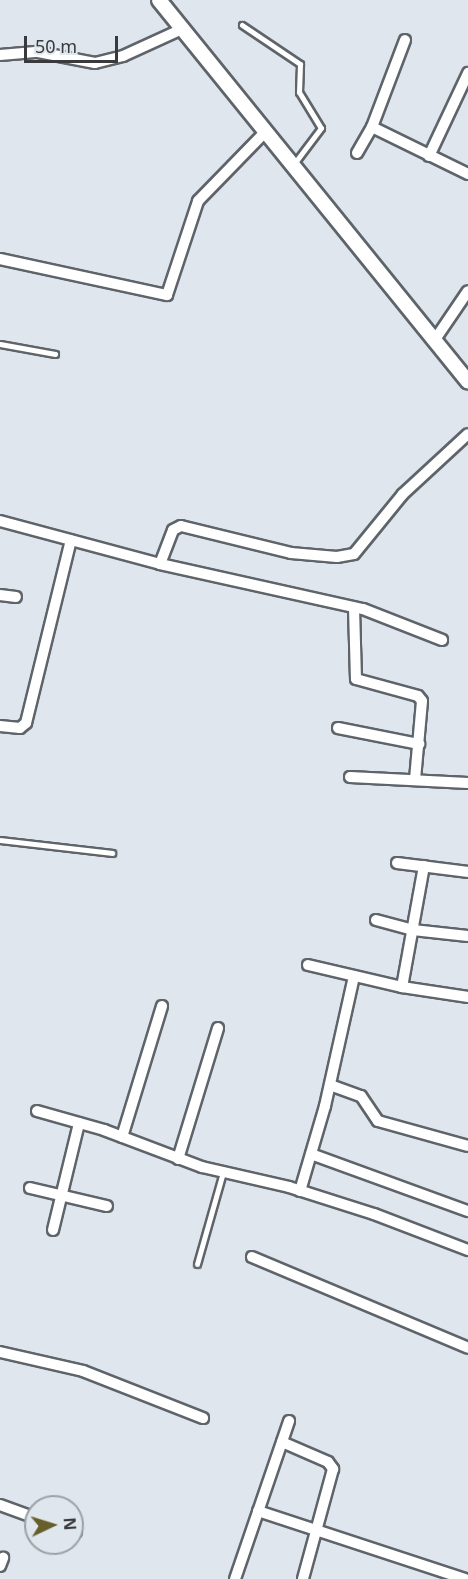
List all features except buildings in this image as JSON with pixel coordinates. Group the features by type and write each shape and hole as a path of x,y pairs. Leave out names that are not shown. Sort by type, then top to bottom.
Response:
{"street":[{"path":"159,0 468,382"},
{"path":"0,55 38,52 95,63 123,56 182,29"},
{"path":"357,153 372,127 405,40"},
{"path":"429,156 468,74"},
{"path":"372,127 468,174"},
{"path":"0,259 134,291 167,295 198,201 265,132"},
{"path":"434,341 468,291"},
{"path":"160,564 173,530 181,526 291,553 337,557 354,554 403,494 468,434"},
{"path":"0,521 160,564 354,608 442,640"},
{"path":"0,726 20,728 26,723 71,540"},
{"path":"0,595 16,597"},
{"path":"354,608 355,677 421,698 415,780"},
{"path":"338,728 419,744"},
{"path":"350,777 468,783"},
{"path":"397,863 468,872"},
{"path":"402,987 424,866"},
{"path":"376,920 413,930 468,936"},
{"path":"308,965 402,987 468,997"},
{"path":"300,1191 330,1085 354,976"},
{"path":"122,1137 162,1006"},
{"path":"178,1159 218,1028"},
{"path":"330,1085 361,1096 372,1117 383,1124 468,1146"},
{"path":"38,1111 122,1137 178,1159 300,1191 468,1250"},
{"path":"53,1230 80,1123"},
{"path":"311,1154 468,1211"},
{"path":"30,1188 106,1206"},
{"path":"252,1257 468,1348"},
{"path":"0,1352 83,1371 203,1418"},
{"path":"235,1579 289,1421"},
{"path":"282,1442 332,1466 303,1579"},
{"path":"0,1505 24,1514"},
{"path":"258,1511 315,1533 465,1579"}],"lane":[{"path":"242,25 300,64 299,92 321,128 292,166"},
{"path":"0,344 55,354"},
{"path":"0,840 112,853"},
{"path":"197,1264 223,1172"}]}
